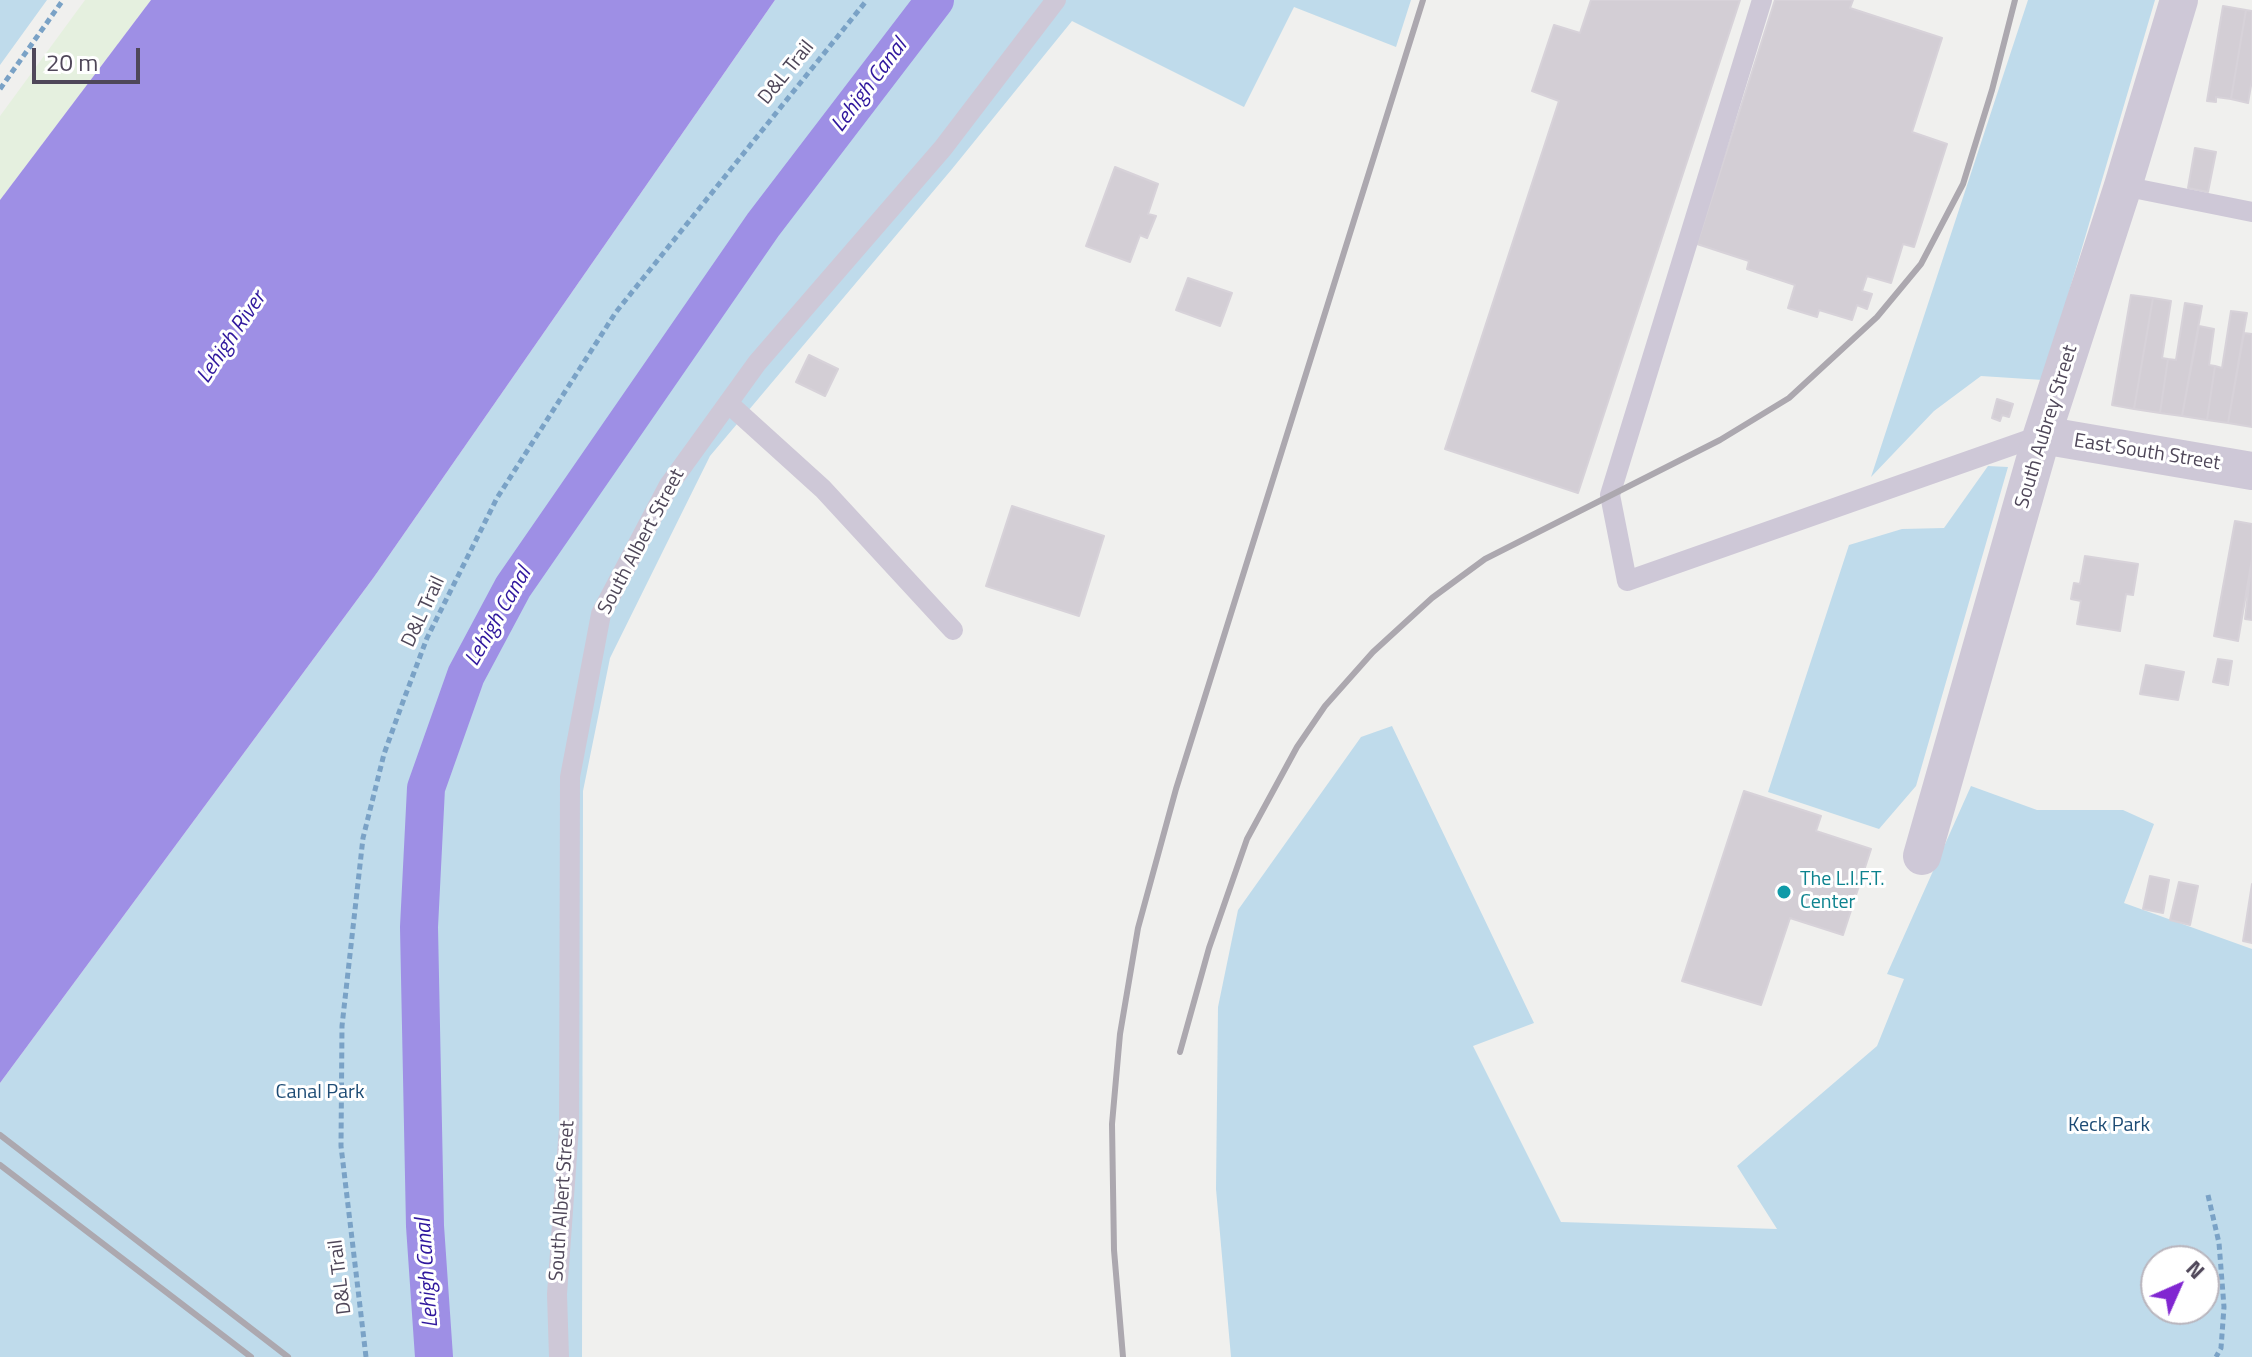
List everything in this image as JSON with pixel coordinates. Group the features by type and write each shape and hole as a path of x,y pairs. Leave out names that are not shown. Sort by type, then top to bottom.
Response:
{"street":[{"name":"South Aubrey Street","path":"1922,856 2042,435 2123,186 2179,0"},
{"name":"East South Street","path":"2042,435 2252,471"}],"lane":[{"name":"South Albert Street","path":"559,1357 557,1294 569,1127 570,777 601,614 669,485 757,363 943,148 1056,0"},
{"path":"1762,0 1610,495 1627,581 2042,435"},
{"path":"2123,186 2252,212"},
{"path":"728,403 823,489 953,630"}],"path":[{"path":"0,89 63,0"},
{"name":"D&L Trail","path":"366,1357 341,1146 342,1026 363,838 384,754 408,688 427,638 497,498 616,312 867,0"},
{"path":"2208,1195 2219,1243 2224,1307 2221,1348 2216,1357"}],"green space":[{"path":"0,0 47,0 0,65"},
{"name":"Canal Park","path":"775,0 1411,0 1396,47 1294,7 1244,107 1072,21 952,169 710,456 610,658 583,791 582,1357 0,1357 0,1083 374,577"},
{"path":"2028,0 2155,0 2043,380 1981,376 1934,411 1871,477"},
{"path":"1988,466 2008,467 1916,786 1879,829 1768,792 1849,545 1902,529 1944,528"},
{"name":"Keck Park","path":"1392,726 1534,1023 1473,1046 1561,1222 1777,1229 1737,1166 1877,1046 1904,979 1887,974 1971,786 2037,810 2123,810 2154,824 2124,903 2252,949 2252,1357 1231,1357 1216,1189 1218,1007 1238,910 1361,737"}],"sand":[{"path":"85,0 151,0 0,200 0,116"}],"water":[{"name":"Lehigh River","path":"151,0 775,0 374,577 0,1083 0,200"}],"building":[{"path":"1591,0 1740,0 1578,493 1445,449 1559,101 1532,91 1554,25 1580,33"},
{"path":"1775,0 1853,0 1850,8 1942,38 1912,132 1947,144 1914,247 1903,244 1891,283 1867,276 1862,291 1872,294 1867,309 1857,305 1852,320 1819,310 1817,317 1788,308 1795,285 1747,269 1749,261 1697,244"},
{"path":"2223,6 2246,10 2231,99 2216,97 2216,102 2207,101"},
{"path":"2246,10 2252,11 2252,80 2248,103 2231,99"},
{"path":"2195,148 2216,152 2208,192 2188,188"},
{"path":"1115,167 1158,184 1148,214 1156,216 1147,238 1140,235 1130,262 1086,246"},
{"path":"1188,278 1232,293 1220,326 1176,310"},
{"path":"2131,295 2153,298 2134,409 2112,405"},
{"path":"2153,298 2171,301 2162,358 2168,359 2160,413 2134,409"},
{"path":"2185,303 2202,306 2182,416 2160,413 2168,359 2176,360"},
{"path":"2231,311 2247,313 2228,423 2207,420 2215,366 2222,368"},
{"path":"2199,326 2214,329 2209,365 2215,366 2207,420 2182,416"},
{"path":"2244,333 2252,334 2252,427 2228,423"},
{"path":"809,355 838,369 825,396 796,382"},
{"path":"1997,399 2013,404 2009,417 2002,415 2000,421 1992,418"},
{"path":"1012,506 1104,536 1079,616 986,586"},
{"path":"2235,521 2252,524 2252,559 2238,641 2214,636"},
{"path":"2085,556 2138,564 2133,595 2126,594 2120,631 2077,624 2081,601 2071,599 2074,583 2080,584"},
{"path":"2252,559 2252,620 2245,619"},
{"path":"2218,659 2232,661 2228,685 2213,682"},
{"path":"2146,665 2184,672 2178,700 2140,694"},
{"name":"The L.I.F.T. Center","path":"1744,791 1821,816 1816,831 1871,849 1843,935 1790,918 1761,1005 1682,981"},
{"path":"2150,876 2169,880 2163,913 2143,909"},
{"path":"2179,882 2198,886 2190,925 2170,920"},
{"path":"2252,884 2252,943 2243,941"}],"waterway":[{"name":"Lehigh Canal","path":"434,1357 425,1226 419,927 426,788 466,675 513,587 763,225 935,0"}],"railway":[{"path":"1123,1357 1114,1250 1112,1124 1120,1034 1138,928 1176,789 1423,0"},
{"path":"1180,1052 1209,948 1247,839 1297,747 1325,706 1373,652 1432,598 1485,559 1720,440 1789,398 1877,317 1921,264 1963,184 2015,0"},
{"path":"0,1135 288,1357"},
{"path":"0,1165 251,1357"}],"place":[{"name":"The L.I.F.T. Center","path":"1784,892"}]}
